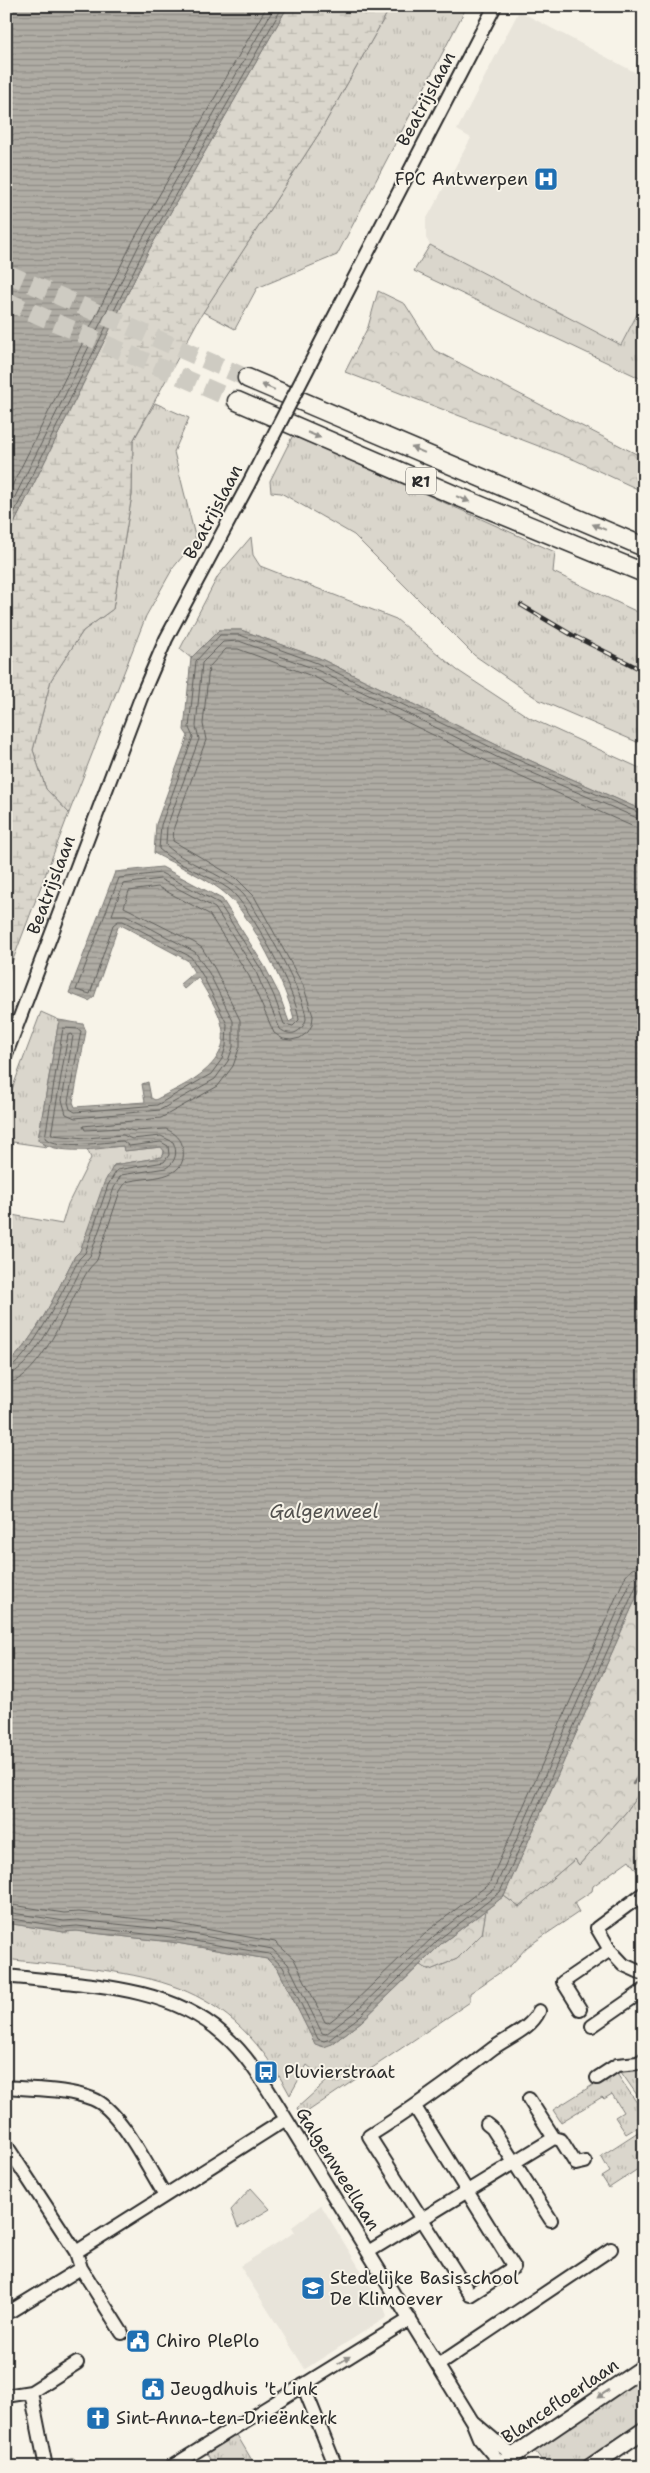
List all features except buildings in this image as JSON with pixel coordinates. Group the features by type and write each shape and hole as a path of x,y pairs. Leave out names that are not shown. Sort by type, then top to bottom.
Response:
{"highway":[{"name":"R1","path":"247,378 644,547"},
{"name":"R1","path":"237,401 452,494 644,573"}],"main road":[{"name":"Blancefloerlaan","path":"508,2464 644,2367"},
{"path":"590,2467 644,2430"}],"street":[{"name":"Beatrijslaan","path":"6,1054 145,687 166,639 248,485 494,6"},
{"path":"644,1893 597,1928 610,1950 624,1965 644,1974"},
{"path":"580,2009 563,1982 610,1950"},
{"name":"Galgenweellaan","path":"6,1976 141,1992 181,2006 206,2020 234,2044 255,2070 286,2119 472,2421 508,2464"},
{"path":"592,2026 644,1990"},
{"path":"414,2107 514,2267 468,2293 369,2136 414,2107 534,2020 539,2010"},
{"path":"597,2078 614,2066 638,2063 644,2059"},
{"path":"7,2088 50,2089 81,2095 95,2100 110,2109 165,2195"},
{"path":"529,2099 554,2138 560,2140 576,2164 585,2162"},
{"path":"76,2252 286,2119"},
{"path":"486,2124 492,2128 551,2220"},
{"path":"368,2252 554,2138"},
{"path":"6,2145 76,2252 81,2268 122,2333"},
{"path":"438,2365 611,2249"},
{"path":"6,2314 81,2268"},
{"path":"171,2467 410,2319"},
{"path":"6,2396 30,2392 76,2364"},
{"path":"303,2385 336,2467"},
{"path":"30,2392 46,2467"}],"shaded area":[{"name":"FPC Antwerpen","path":"519,11 644,77 644,301 621,345 430,245 426,238 426,220 471,138 457,130"},
{"name":"Stedelijke Basisschool De Klimoever","path":"321,2205 385,2310 387,2317 305,2369 240,2266 295,2232 292,2227"}],"green space":[{"path":"288,6 391,6 320,132 200,317 133,441 132,495 113,609 83,631 51,680 33,750 46,789 69,813 6,978 6,540 149,250"},
{"path":"391,6 467,6 337,255 257,288 235,329 203,312 320,132"},
{"path":"430,245 621,345 644,301 644,380 414,271"},
{"path":"378,291 405,304 434,350 644,458 644,492 575,460 345,372 368,327"},
{"path":"155,403 189,418 174,452 196,540 173,568 146,616 69,813 46,789 33,750 51,680 83,631 113,609 132,495 133,441"},
{"path":"293,435 555,552 553,572 644,615 644,745 539,700 474,655 354,535 281,493 271,492 270,481"},
{"path":"251,537 253,555 260,566 396,619 457,670 530,718 644,770 644,811 511,752 319,658 241,630 219,630 191,658 180,649 218,576"},
{"path":"41,1012 59,1020 38,1139 47,1147 13,1142 6,1176 6,1105"},
{"path":"123,1146 124,1151 161,1147 164,1149 163,1157 114,1165 80,1251 75,1256 37,1328 6,1366 6,1214 62,1224 68,1204 91,1158 87,1149"},
{"path":"644,1580 644,1786 626,1812 579,1865 575,1859 519,1907 504,1896"},
{"path":"644,1786 644,1881 629,1860 593,1886 592,1891 574,1903 579,1912 527,1947 511,1965 470,1993 470,2002 301,2116 297,2108 327,2081 307,2065 290,2095 263,2053 235,2022 204,2000 170,1985 134,1975 6,1959 6,1923 64,1932 76,1931 171,1942 267,1959 278,1969 315,2043 332,2044 362,2021 420,1965 430,1970 457,1959 482,1934 486,1910 504,1896 519,1907 575,1859 579,1865 626,1812"},
{"path":"486,1910 482,1934 457,1959 430,1970 420,1965 441,1944"},
{"path":"644,2061 644,2105 621,2072"},
{"path":"615,2071 644,2113 644,2123 626,2134 615,2117 623,2112 612,2094 604,2099 602,2097 561,2122 553,2110"},
{"path":"644,2128 644,2165 609,2188 602,2177 610,2172 601,2156"},
{"path":"251,2188 270,2209 238,2228 231,2210"},
{"path":"644,2374 644,2424 580,2467 547,2467 535,2451 538,2447"},
{"path":"234,2430 256,2467 197,2467 210,2459 204,2449"},
{"path":"74,2458 77,2461 91,2463 95,2461 109,2467 59,2467 56,2462"}],"water":[{"path":"6,6 288,6 149,250 6,540"},
{"name":"Galgenweel","path":"219,630 241,630 319,658 511,752 644,811 644,1580 504,1896 441,1944 362,2021 332,2044 324,2047 315,2044 278,1969 267,1959 171,1942 76,1931 64,1932 6,1923 6,1366 37,1328 75,1256 80,1251 104,1183 114,1165 162,1157 165,1152 161,1147 124,1151 123,1146 68,1150 47,1145 38,1140 59,1020 83,1024 86,1031 73,1102 75,1107 145,1102 142,1084 148,1082 151,1098 155,1100 202,1073 220,1052 223,1040 222,1026 218,1014 198,977 184,989 180,984 194,972 187,960 121,925 118,927 94,997 89,1001 69,993 115,872 162,867 222,899 265,967 279,994 289,1022 294,1019 284,990 267,953 236,905 220,889 192,872 154,853 156,824 188,736 184,730 191,658"}],"waterway":[{"path":"633,1784 644,1767"}],"tunnel":[{"path":"6,273 247,378"},
{"path":"6,301 237,401"}],"railway":[{"path":"521,605 572,635 644,671"}],"place":[{"name":"FPC Antwerpen","path":"546,179"},
{"name":"Pluvierstraat","path":"266,2072"},
{"name":"Stedelijke Basisschool De Klimoever","path":"313,2288"},
{"name":"Chiro PlePlo","path":"138,2341"},
{"name":"Jeugdhuis 't Link","path":"153,2389"},
{"name":"Sint-Anna-ten-Drieënkerk","path":"98,2418"}]}
